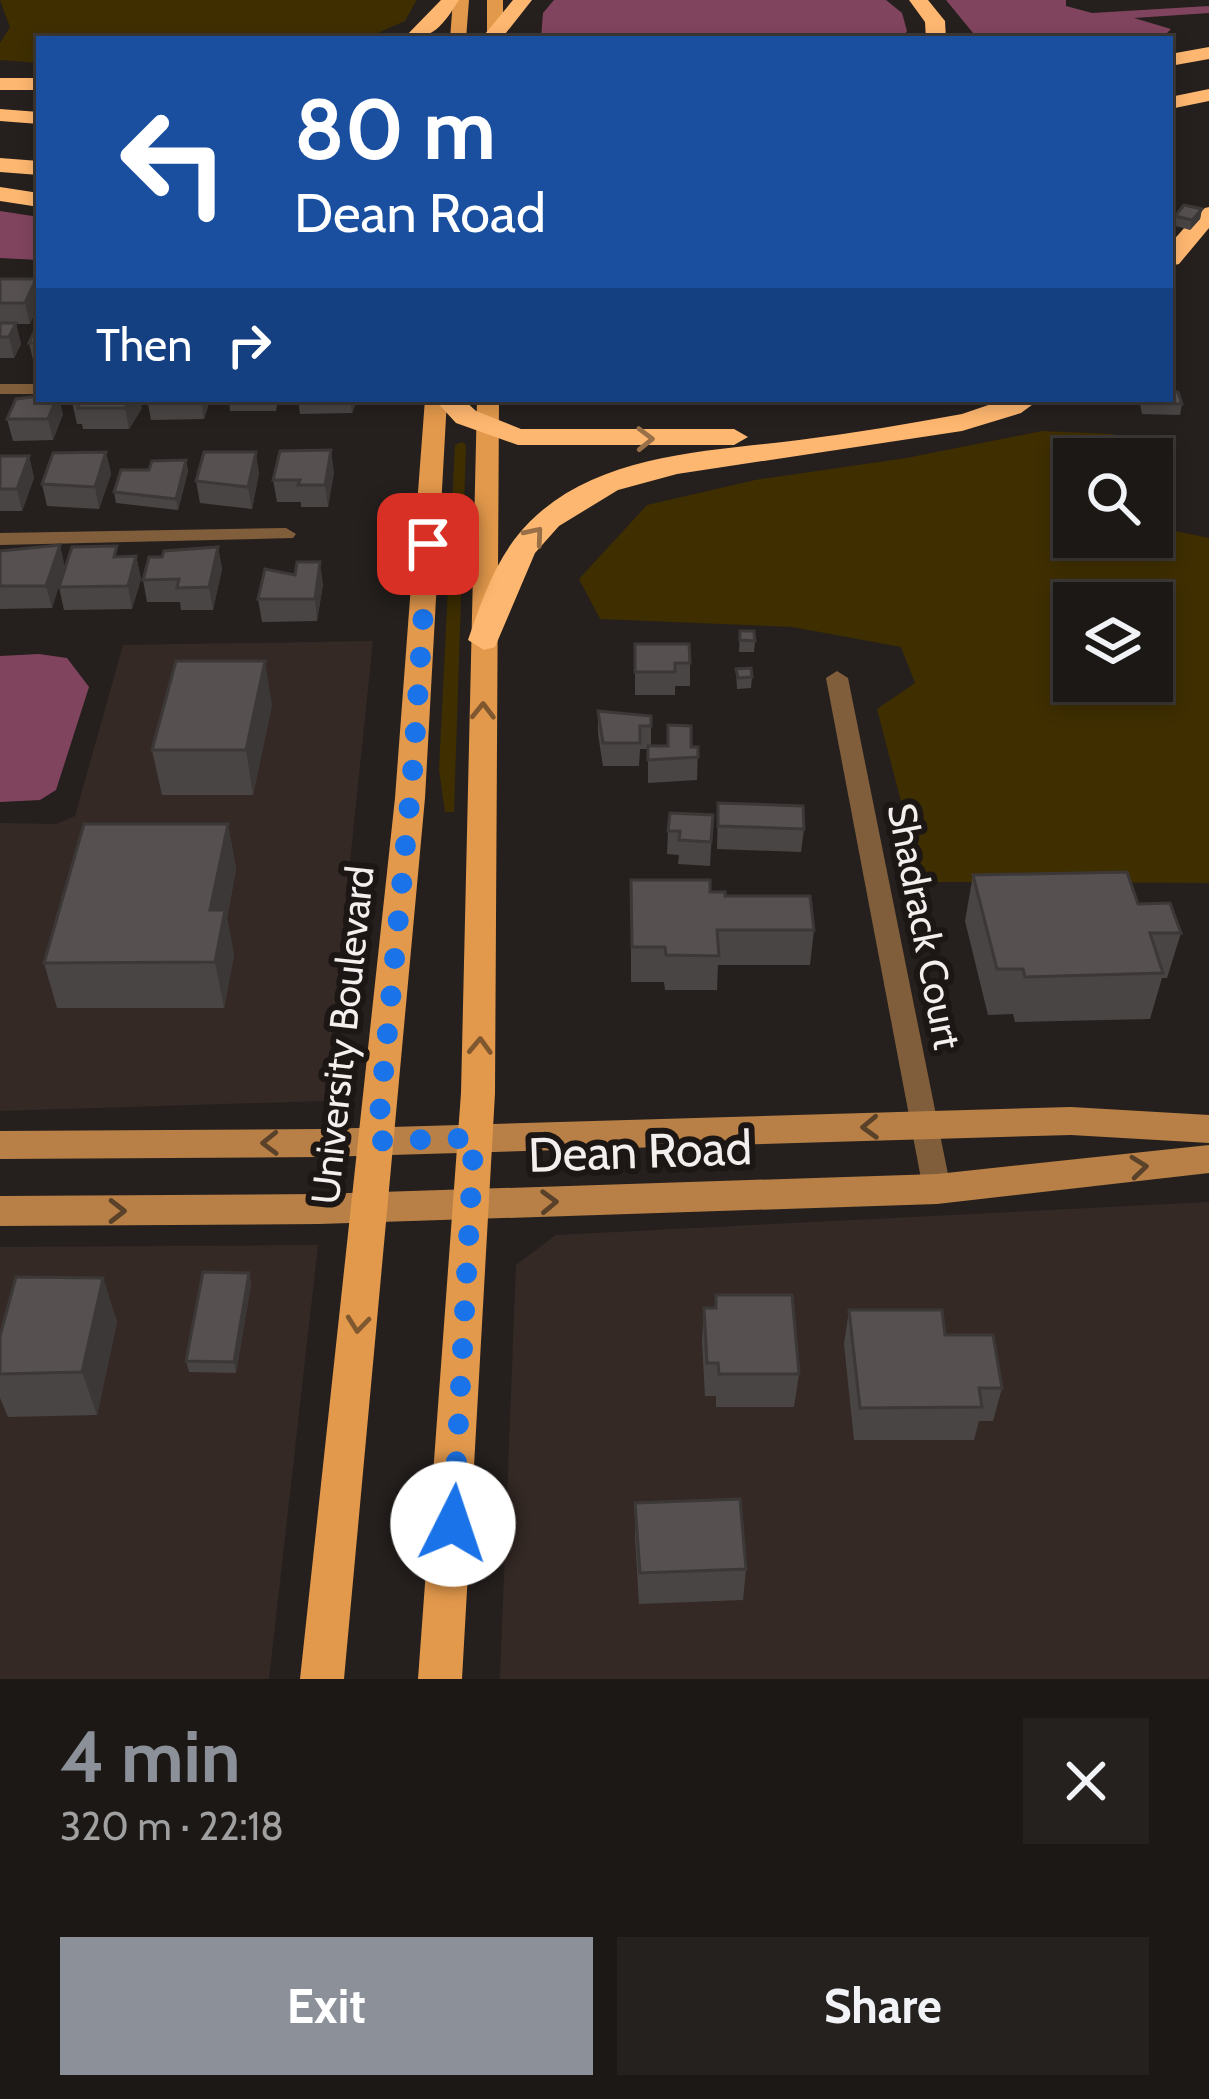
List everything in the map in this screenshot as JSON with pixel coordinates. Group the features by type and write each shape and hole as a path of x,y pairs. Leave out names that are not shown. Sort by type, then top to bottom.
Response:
{"highway":[{"path":"417,36 435,22 449,0"},
{"path":"495,36 523,0"},
{"path":"918,0 935,21 936,36"},
{"path":"1173,59 1209,52"},
{"path":"1173,88 1209,82"},
{"path":"0,84 36,84"},
{"path":"1173,103 1209,95"},
{"path":"0,115 36,118"},
{"path":"0,144 36,147"},
{"path":"0,165 36,168"},
{"path":"0,194 36,200"},
{"path":"1173,256 1209,214"},
{"path":"450,402 466,418 487,414 518,437 882,435"},
{"path":"484,640 524,546 547,520 577,498 658,469 950,425 1018,402"}],"main road":[{"path":"458,36 461,0"},
{"path":"495,0 495,36"},
{"name":"University Boulevard","path":"322,1679 415,736 436,402"},
{"path":"440,1679 472,1205 482,965 487,414"},
{"name":"Dean Road","path":"0,1145 377,1141 1071,1121 1209,1129"},
{"name":"Dean Road","path":"0,1211 370,1208 938,1189 1209,1159"}],"street":[{"path":"0,389 36,388"},
{"path":"0,539 286,534"},
{"name":"Shadrack Court","path":"837,678 938,1189"}],"shaded area":[{"path":"0,0 416,0 405,21 371,36 36,36 36,63 0,60 0,43 10,27"},
{"path":"554,0 886,0 902,13 907,31 904,36 541,36 543,13"},
{"path":"946,0 1066,0 1066,6 1092,13 1209,6 1209,13 1134,18 1171,29 1164,36 976,36"},
{"path":"0,211 36,217 36,260 0,258"},
{"path":"1042,431 1119,438 1053,438 1053,558 1173,558 1173,530 1209,538 1209,883 922,882 877,709 915,683 901,647 792,627 600,619 579,579 647,505 755,480 906,458"},
{"path":"455,445 466,445 454,812 445,812 439,770"},
{"path":"373,641 325,1101 0,1111 0,823 56,824 75,816 123,645"},
{"path":"0,656 67,658 89,687 56,790 40,800 0,802"},
{"path":"1209,1202 1209,1679 500,1679 516,1265 556,1235"},
{"path":"318,1245 269,1679 0,1679 0,1247"}],"building":[{"path":"1184,205 1202,209 1192,220 1175,216"},
{"path":"0,279 36,279 25,303 0,303"},
{"path":"0,323 16,323 9,337 0,337"},
{"path":"1173,392 1178,392 1182,404 1145,403 1173,402"},
{"path":"36,396 36,402 55,402 48,419 7,419 16,399"},
{"path":"80,402 128,402 125,408 78,408"},
{"path":"331,450 325,485 273,480 280,451"},
{"path":"106,452 95,487 42,484 53,453"},
{"path":"204,452 256,452 248,487 196,481"},
{"path":"0,456 29,456 17,489 0,489"},
{"path":"186,460 176,499 114,492 121,470 149,470 152,461"},
{"path":"60,545 46,586 0,586 0,551"},
{"path":"117,546 114,557 136,556 128,586 59,587 72,547"},
{"path":"218,547 209,587 177,588 179,579 143,580 149,557 162,557 164,551"},
{"path":"297,562 320,562 315,599 258,599 265,569 295,575"},
{"path":"740,631 754,631 755,641 740,640"},
{"path":"635,644 689,644 690,663 675,663 675,672 635,672"},
{"path":"176,661 265,661 246,750 152,750"},
{"path":"751,668 752,677 738,678 736,669"},
{"path":"598,711 651,716 651,726 640,726 640,743 603,743"},
{"path":"668,725 691,726 691,747 698,747 698,757 648,760 648,746 668,746"},
{"path":"718,803 803,806 804,829 718,826"},
{"path":"670,813 713,815 711,842 679,840 680,831 668,831"},
{"path":"84,824 228,824 210,910 225,910 215,962 44,963"},
{"path":"1127,872 1138,904 1170,903 1181,933 1150,933 1163,973 1025,977 1023,969 997,969 973,875"},
{"path":"631,880 710,880 710,892 725,892 725,896 810,896 814,930 717,930 719,956 666,955 665,947 632,947"},
{"path":"203,1272 249,1273 234,1362 186,1361"},
{"path":"16,1277 103,1278 82,1372 0,1374 0,1336"},
{"path":"716,1295 792,1295 799,1374 719,1374 718,1363 707,1363 704,1308 716,1308"},
{"path":"849,1310 942,1310 945,1335 993,1335 1002,1388 979,1388 982,1407 860,1408"},
{"path":"740,1499 746,1569 640,1573 635,1503"}],"route":[{"path":"428,544 413,767 377,1141 474,1138 453,1524"}]}
